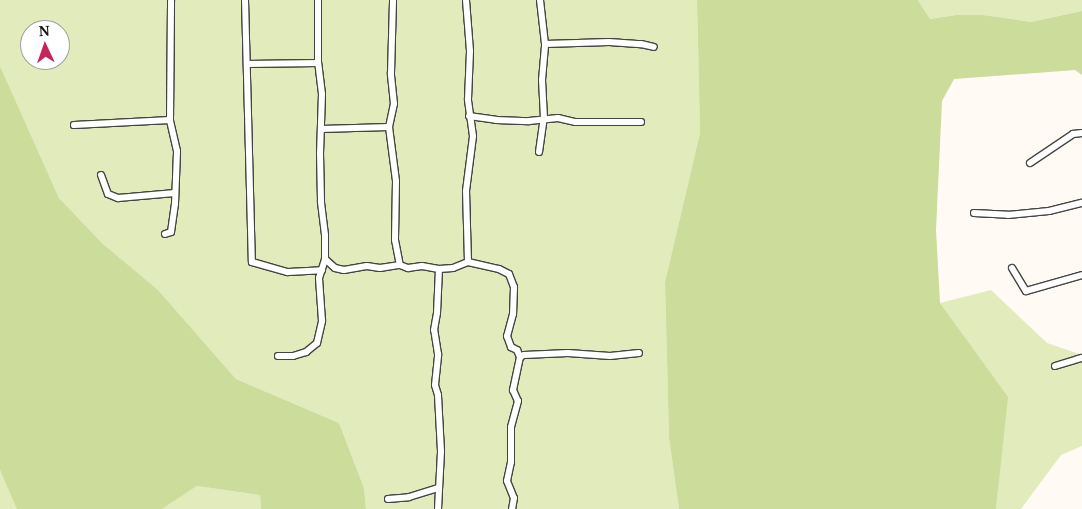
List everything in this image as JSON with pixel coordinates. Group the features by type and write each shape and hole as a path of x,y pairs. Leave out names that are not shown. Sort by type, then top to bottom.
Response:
{"street":[{"path":"165,234 171,232 174,223 177,151 170,120 172,109 171,0"},
{"path":"245,0 252,262 288,272 322,270"},
{"path":"278,356 293,356 306,352 317,343 322,321 319,278 325,259 325,235 321,201 322,94 318,63 318,0"},
{"path":"393,0 391,73 394,104 389,127 396,181 395,240 400,265"},
{"path":"466,0 470,51 467,82 469,116 473,136 466,191 468,262"},
{"path":"539,152 544,118 542,80 545,44 540,0"},
{"path":"545,44 609,42 642,44 654,47"},
{"path":"247,64 318,63"},
{"path":"469,116 496,120 529,121 544,118 600,123 641,122"},
{"path":"74,125 170,120"},
{"path":"321,129 389,127"},
{"path":"1030,163 1073,134 1082,133"},
{"path":"101,175 108,194 118,198 175,193"},
{"path":"974,213 1008,215 1049,211 1082,204"},
{"path":"325,259 335,268 344,270 367,266 380,268 400,265 439,269 453,268 468,262 499,269 509,274 514,287 514,301 507,336 511,346 517,350 520,357 513,390 518,401 511,427 511,462 507,481 514,498 512,509"},
{"path":"1012,268 1026,291 1060,283 1082,275"},
{"path":"438,509 441,451 438,395 435,385 438,354 434,330 437,313 439,269"},
{"path":"520,357 524,355 568,353 610,356 639,353"},
{"path":"1055,366 1082,358"},
{"path":"388,499 409,497 438,488"}],"green space":[{"path":"0,0 697,0 700,133 665,282 669,438 679,509 366,509 364,488 339,423 236,379 158,290 102,243 59,198 0,66"},
{"path":"697,0 918,0 930,19 956,15 983,15 1031,22 1082,11 1082,75 1075,70 954,79 942,101 936,230 940,303 1008,397 996,509 679,509 669,438 665,282 700,133"},
{"path":"918,0 1082,0 1082,11 1031,22 983,15 956,15 930,19"},
{"path":"0,66 59,198 102,243 158,290 236,379 339,423 364,488 366,509 261,509 260,495 197,486 162,509 17,509 0,470"},
{"path":"991,290 1047,343 1082,355 1082,446 1061,455 1021,509 996,509 1007,397 940,303"},
{"path":"0,470 12,494 17,509 0,509"},
{"path":"197,486 260,495 261,509 162,509"}]}
